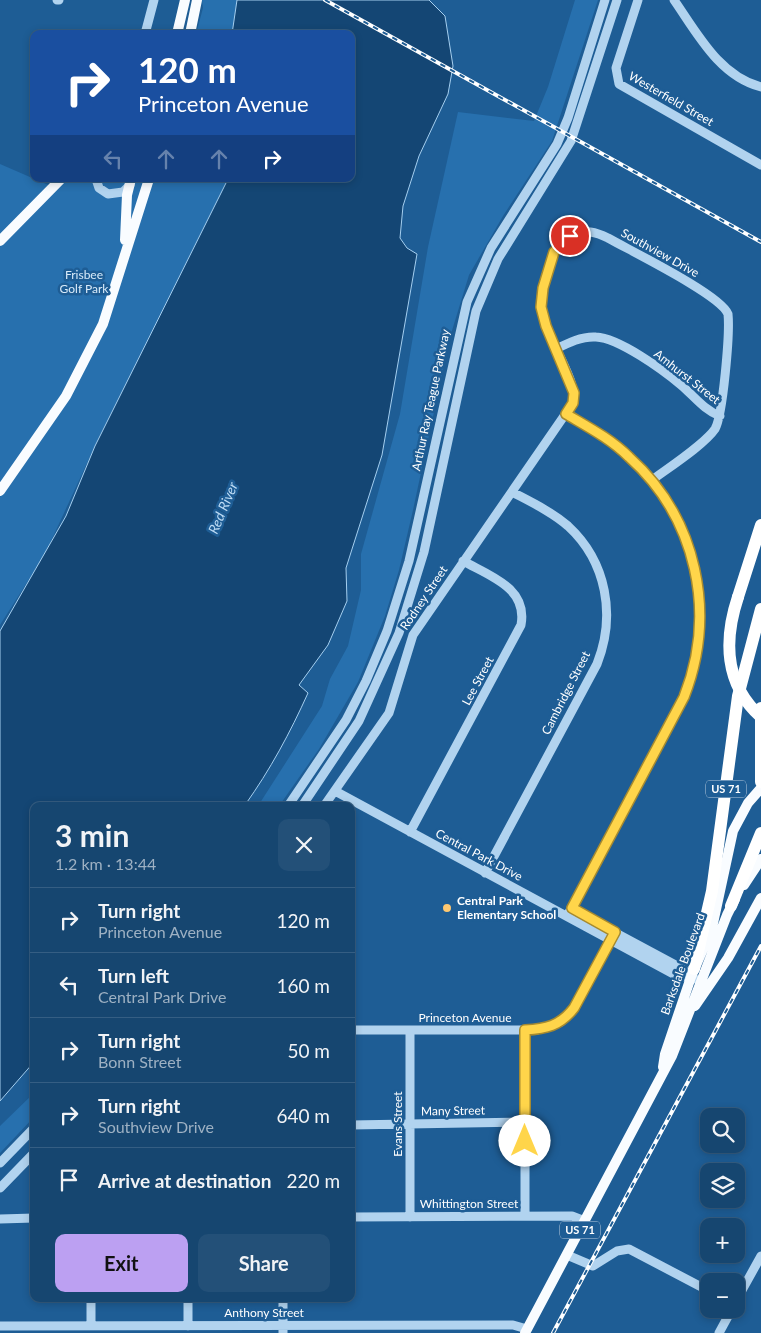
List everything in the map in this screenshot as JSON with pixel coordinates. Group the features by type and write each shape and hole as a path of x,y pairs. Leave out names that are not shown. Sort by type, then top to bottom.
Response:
{"highway":[{"path":"761,525 728,632 729,657 738,686 761,717"},
{"name":"US 71","path":"692,973 712,891 738,696 761,609"},
{"path":"761,708 761,782"},
{"path":"731,906 761,833"}],"main road":[{"path":"191,30 198,0"},
{"path":"176,30 184,5"},
{"path":"0,241 58,182"},
{"path":"53,187 62,182"},
{"path":"116,285 127,228 131,182"},
{"path":"0,491 66,396 103,324 148,182"},
{"name":"Barksdale Boulevard","path":"664,1068 665,1054 692,973 713,923 733,831 748,803 761,788"},
{"name":"Barksdale Boulevard","path":"526,1331 672,1056 705,984 731,906 761,859"},
{"path":"705,984 728,958 761,898"}],"street":[{"path":"146,30 154,0"},
{"name":"Arthur Ray Teague Parkway","path":"291,802 346,720 366,681 387,631 411,552 467,302 491,248 557,144 568,118 604,0"},
{"name":"Arthur Ray Teague Parkway","path":"305,802 358,721 387,664 424,552 476,311 498,259 572,141 617,0"},
{"name":"Westerfield Street","path":"638,0 616,68 619,84 761,165"},
{"path":"674,0 724,66 738,77 761,88"},
{"path":"97,182 99,188 108,194 119,194 129,182"},
{"name":"Southview Drive","path":"566,414 573,403 574,393 543,319 541,301 554,252 565,239 574,234 589,232 601,234 694,286 727,310 728,324 720,416 711,433 652,480"},
{"name":"Amhurst Street","path":"556,349 589,337 601,337 614,341 661,370 710,411 720,416"},
{"path":"566,414 612,442 652,480 680,525 693,559 700,603 697,654 688,686 676,713 569,912"},
{"name":"Rodney Street","path":"327,802 385,720 392,704 410,642 463,561 566,414"},
{"name":"Cambridge Street","path":"485,873 597,664 605,640 608,618 603,583 587,548 558,518 512,492"},
{"name":"Lee Street","path":"410,832 521,625 522,610 513,591 463,561"},
{"name":"Central Park Drive","path":"335,791 515,891 569,912 679,977 692,973 705,984"},
{"name":"Princeton Avenue","path":"355,1030 525,1030 548,1028 566,1018 574,1008 612,936"},
{"name":"Evans Street","path":"410,1030 410,1217"},
{"path":"525,1030 526,1216"},
{"name":"Many Street","path":"355,1125 525,1122"},
{"path":"0,1163 30,1132"},
{"path":"0,1188 30,1157"},
{"name":"Whittington Street","path":"355,1217 572,1216 585,1221"},
{"path":"0,1219 30,1218"},
{"path":"567,1254 593,1266 617,1251 629,1249 700,1286"},
{"path":"745,1285 761,1256"},
{"path":"91,1302 91,1326"},
{"path":"188,1302 188,1326"},
{"path":"283,1302 283,1329"},
{"path":"719,1333 727,1318"},
{"name":"Anthony Street","path":"0,1326 188,1326 283,1329 513,1325 526,1331"}],"green space":[{"path":"202,0 237,0 233,30 197,30 203,8"},
{"path":"575,0 598,0 552,141 503,216 469,275 450,337 399,570 385,616 358,682 319,749 282,802 261,802 322,706 330,679 348,646 361,590 361,554 400,414 428,247 458,112 534,121 548,87"},
{"path":"0,164 30,177 30,182 41,182 53,187 0,239"},
{"name":"Frisbee Golf Park","path":"65,182 226,182 100,435 45,554 0,625 0,246"},
{"path":"30,1097 30,1121 0,1153 0,1126"}],"water":[{"name":"Red River","path":"237,0 429,0 445,16 453,66 448,94 419,156 403,206 400,238 407,248 417,254 382,455 346,568 347,601 328,645 299,685 308,693 294,722 271,765 247,802 30,802 30,1067 0,1101 0,631 66,516 95,446 227,182 355,182 355,30 233,30"}],"railway":[{"path":"325,0 761,242"},
{"path":"553,1333 761,946"}],"place":[{"name":"Central Park Elementary School","path":"447,908"}],"route":[{"path":"525,1141 525,1030 537,1030 555,1026 566,1018 574,1008 615,932 572,908 684,697 692,674 700,630 699,587 693,559 688,543 669,504 647,474 630,457 612,442 566,414 573,403 574,393 546,326 541,301 554,252 560,243 570,236"}]}
